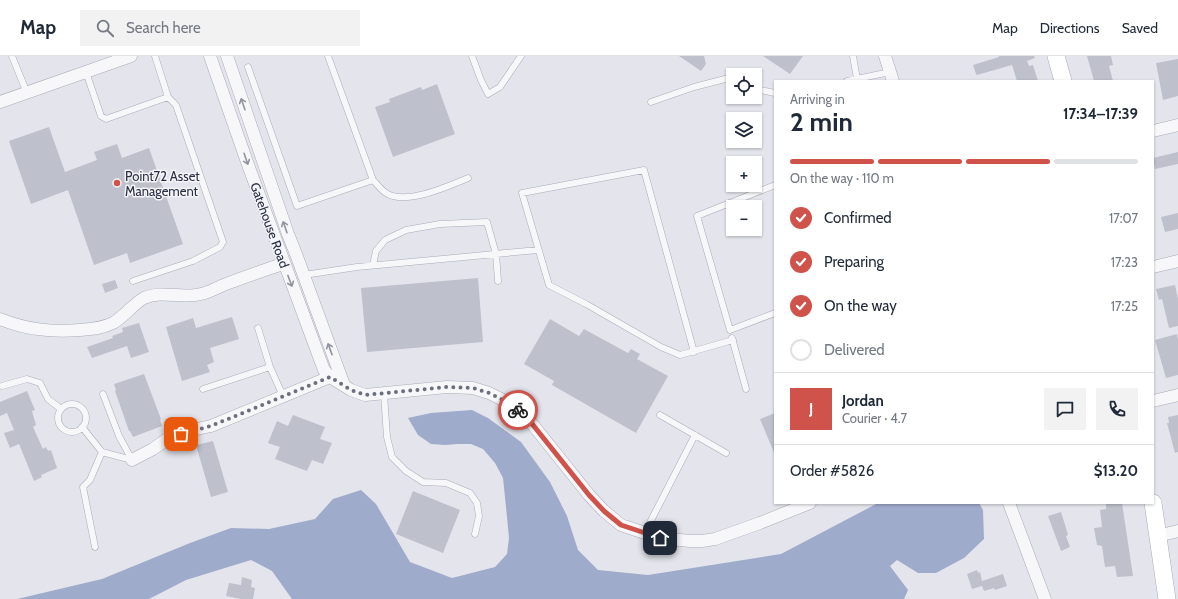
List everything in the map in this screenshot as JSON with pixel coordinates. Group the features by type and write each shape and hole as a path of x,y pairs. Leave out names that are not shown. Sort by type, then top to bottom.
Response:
{"street":[{"path":"0,102 131,56"},
{"name":"Gatehouse Road","path":"210,56 284,264 324,370 330,377 351,390 365,395 441,388 473,388 489,393 507,402 525,415 589,495 604,511 621,525 644,534 676,540 702,541 731,534 807,504"},
{"name":"Gatehouse Road","path":"227,56 288,234 344,386"},
{"path":"886,56 891,76"},
{"path":"1056,56 1063,80"},
{"path":"1154,131 1178,125"},
{"path":"1154,267 1178,260"},
{"path":"0,319 13,324 41,330 61,331 94,328 115,322 143,298 166,294 185,296 201,294 225,284 284,264"},
{"path":"132,460 153,449 170,437 211,426 330,377"},
{"path":"1154,401 1178,395"},
{"path":"1009,504 1045,599"},
{"path":"1152,504 1167,599"},
{"path":"1158,536 1178,531"}],"lane":[{"path":"12,56 27,93"},
{"path":"133,281 193,261 220,247 223,242 176,105 168,97 155,56"},
{"path":"328,56 373,180 386,193 394,196 409,197 422,195 468,178"},
{"path":"472,56 488,94 500,87 522,56"},
{"path":"853,56 858,79"},
{"path":"248,67 297,206 373,180"},
{"path":"86,72 101,116 106,119 168,97"},
{"path":"852,80 891,76"},
{"path":"651,102 694,87 726,79"},
{"path":"762,90 774,93"},
{"path":"694,352 644,170 522,193 549,285 586,304 661,347 680,355 694,352 733,340"},
{"path":"746,389 697,216 774,185"},
{"path":"373,265 376,251 384,240 406,230 440,224 487,222 496,254 498,281"},
{"path":"304,275 373,265 538,250"},
{"path":"730,330 774,313"},
{"path":"258,328 270,367 283,396"},
{"path":"203,389 270,367"},
{"path":"2,386 27,379 40,383 48,399 61,409"},
{"path":"103,394 119,436 132,460"},
{"path":"384,394 387,437 392,457 406,471 423,482 446,483 470,493 477,503 479,516 475,534"},
{"path":"67,404 80,406 86,419 82,427 74,432 70,432 62,428 58,419 61,409 67,404"},
{"path":"660,415 726,453"},
{"path":"82,427 102,452 132,460"},
{"path":"644,534 695,435"},
{"path":"95,547 83,487 90,480 102,452"}],"water":[{"path":"472,410 488,418 521,442 550,482 567,516 578,550 598,570 648,575 781,554 876,504 980,504 983,510 984,539 964,558 936,573 918,573 897,560 890,566 908,590 904,599 292,599 272,571 251,560 186,580 149,599 17,599 102,579 231,528 269,529 315,519 333,499 361,490 376,504 410,562 452,578 495,567 507,554 509,538 503,478 495,463 483,449 471,444 431,444 418,435 408,418 431,413"}],"building":[{"path":"679,56 704,56 706,64 701,71"},
{"path":"763,56 803,56 790,74"},
{"path":"1034,56 1035,58 1027,61 1029,66 1033,65 1038,80 1017,80 1012,65 977,75 976,74 973,65 999,57"},
{"path":"1087,56 1111,56 1113,65 1109,66 1113,80 1094,80"},
{"path":"1178,59 1178,96 1163,100 1156,63"},
{"path":"437,84 455,134 393,157 375,107 390,102 389,99 421,87 422,90"},
{"path":"49,127 65,172 97,160 94,152 117,144 122,158 149,148 183,244 130,263 127,253 94,265 68,190 31,204 9,141"},
{"path":"1178,152 1178,164 1155,169 1154,158"},
{"path":"1178,213 1178,229 1165,232 1161,217"},
{"path":"478,278 483,342 367,352 361,288"},
{"path":"115,280 118,288 105,293 102,284"},
{"path":"1175,285 1178,299 1178,326 1169,328 1162,299 1159,300 1156,289"},
{"path":"232,317 239,339 210,348 214,362 207,365 210,372 182,381 166,327 193,318 196,328"},
{"path":"550,319 579,336 584,329 628,353 631,349 640,354 637,359 668,376 636,433 552,385 554,381 524,364"},
{"path":"139,323 149,352 131,358 127,346 92,358 87,347 113,338 112,336 123,332 122,328"},
{"path":"1177,334 1178,375 1166,378 1155,340"},
{"path":"144,374 161,419 162,426 133,437 129,431 114,384"},
{"path":"27,391 35,410 32,411 36,425 33,427 43,449 46,447 48,451 51,450 57,468 41,475 42,477 34,481 19,444 10,448 4,433 14,430 7,413 0,416 0,402"},
{"path":"774,413 774,453 760,419"},
{"path":"293,415 325,427 320,439 332,443 323,464 312,460 307,471 275,459 280,447 268,443 277,421 288,426"},
{"path":"1178,415 1178,452 1175,453 1167,423 1169,423 1168,417"},
{"path":"213,441 228,492 211,497 196,445"},
{"path":"413,491 460,510 443,553 396,534"},
{"path":"1106,504 1122,504 1133,576 1117,577 1115,566 1105,567 1102,546 1097,545 1094,528 1102,527 1100,510 1106,509"},
{"path":"1061,512 1070,547 1061,551 1048,516"},
{"path":"977,570 978,573 980,572 982,581 1003,574 1007,586 995,590 994,588 984,591 982,586 972,589 967,574"},
{"path":"242,577 252,580 251,587 255,588 253,599 241,599 226,596 229,583 241,585"}],"way so far":[{"path":"181,434 211,426 330,377 351,390 365,395 447,387 473,388 489,393 507,402 518,410"}],"place":[{"name":"Point72 Asset Management","path":"117,183"}],"route":[{"path":"518,410 525,415 589,495 604,511 621,525 644,534 660,538"}]}
